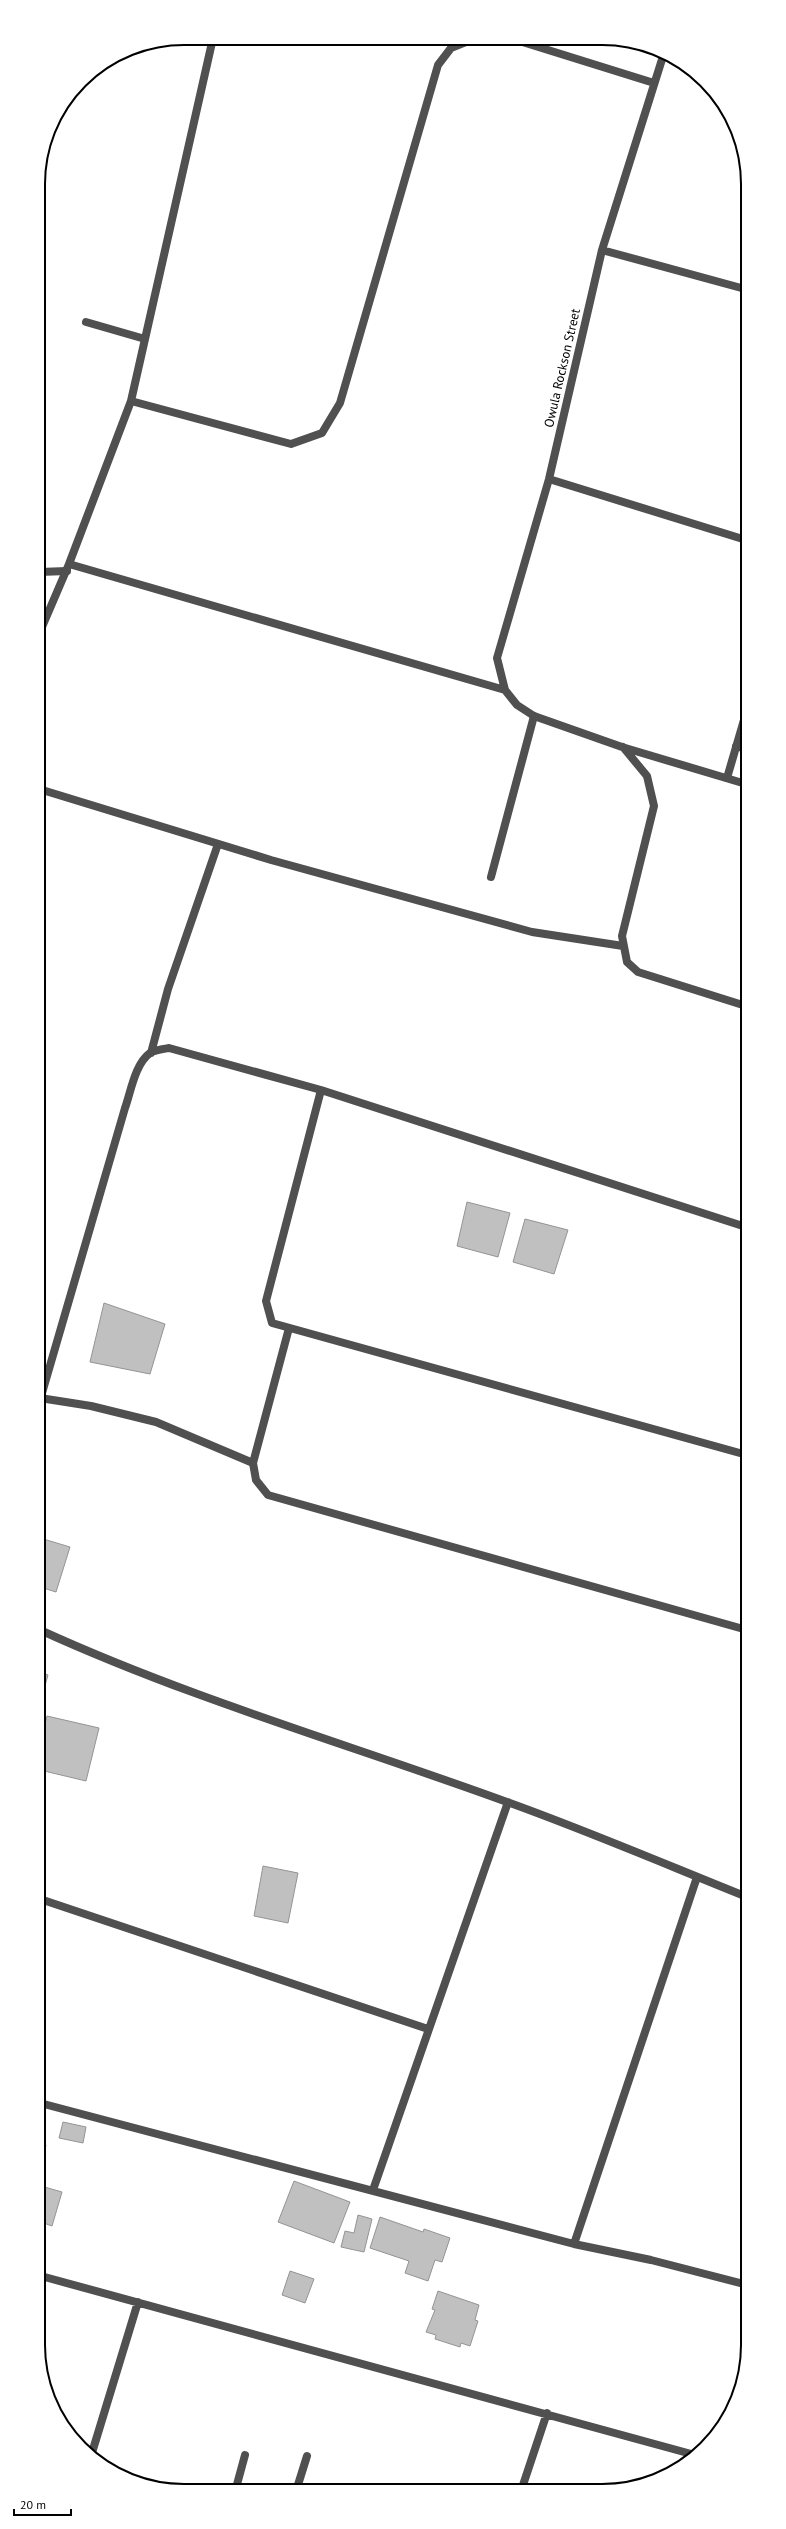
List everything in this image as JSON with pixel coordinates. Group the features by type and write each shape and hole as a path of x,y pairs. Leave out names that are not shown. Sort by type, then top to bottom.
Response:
{"street":[{"path":"45,620 68,568 131,400 211,45"},
{"path":"131,400 291,444 322,433 340,403 438,65 451,48 458,45"},
{"path":"532,45 654,83"},
{"name":"Owula Rockson Street","path":"505,690 497,658 549,479 602,250 662,59"},
{"path":"602,250 741,288"},
{"path":"86,322 145,339"},
{"path":"549,479 741,538"},
{"path":"45,571 68,568 505,690 517,705 534,716 622,747 741,782"},
{"path":"491,877 534,716"},
{"path":"727,778 741,730"},
{"path":"736,746 741,748"},
{"path":"622,747 647,776 654,806 622,936 627,962 638,972 741,1004"},
{"path":"45,791 218,844 532,932 623,946"},
{"path":"45,1382 125,1108 141,1064 151,1053 168,989 218,844"},
{"path":"151,1053 169,1048 185,1051 321,1090 741,1225"},
{"path":"321,1090 266,1301 272,1323 741,1453"},
{"path":"289,1328 254,1463 256,1480 268,1495 741,1628"},
{"path":"45,1400 91,1406 156,1422 254,1463"},
{"path":"45,1632 92,1653 295,1729 508,1802 741,1895"},
{"path":"372,2190 508,1802"},
{"path":"574,2244 697,1877"},
{"path":"45,1901 428,2029"},
{"path":"45,2104 574,2244 651,2260 741,2283"},
{"path":"45,2277 138,2302 272,2341 547,2413 689,2453"},
{"path":"93,2449 138,2302"},
{"path":"523,2484 547,2413"},
{"path":"237,2484 245,2455"},
{"path":"298,2484 307,2456"}],"building":[{"path":"467,1202 510,1213 498,1257 457,1246"},
{"path":"525,1219 568,1230 554,1274 513,1262"},
{"path":"104,1303 165,1324 150,1374 90,1362"},
{"path":"45,1540 70,1547 56,1592 45,1589"},
{"path":"45,1674 48,1675 45,1686"},
{"path":"47,1716 99,1728 86,1781 45,1771 45,1724"},
{"path":"263,1866 298,1873 288,1923 254,1916"},
{"path":"63,2122 86,2127 83,2143 59,2138"},
{"path":"294,2181 350,2202 334,2243 278,2222"},
{"path":"45,2187 62,2192 52,2226 45,2223"},
{"path":"358,2215 372,2219 364,2252 341,2247 345,2231 354,2233"},
{"path":"380,2217 423,2232 424,2229 450,2238 442,2262 435,2260 428,2281 405,2273 409,2261 370,2248"},
{"path":"290,2271 314,2279 305,2303 282,2295"},
{"path":"438,2291 479,2305 475,2320 478,2321 470,2346 461,2343 460,2347 435,2339 436,2335 426,2332 435,2310 432,2309"}]}
